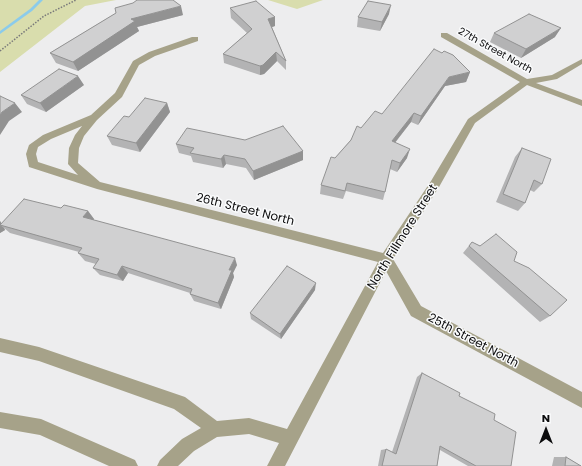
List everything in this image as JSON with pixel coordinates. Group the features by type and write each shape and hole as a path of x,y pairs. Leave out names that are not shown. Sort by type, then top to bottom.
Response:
{"street":[{"name":"27th Street North","path":"444,35 526,82 582,103"},
{"name":"26th Street North","path":"97,185 73,164 74,148 80,135 94,118 119,95 136,63 152,54 195,39"},
{"name":"North Fillmore Street","path":"276,466 386,259 435,184 471,122 526,82 554,77 582,62"},
{"name":"26th Street North","path":"94,118 47,137 34,145 31,154 32,164 97,185 386,259"},
{"name":"25th Street North","path":"386,259 416,311 582,400"},
{"path":"0,345 38,354 179,403 216,429"},
{"path":"0,420 41,427 129,466"},
{"path":"166,466 188,445 216,429 249,426 291,438"}],"path":[{"path":"0,51 44,16 76,0"}],"green space":[{"path":"0,0 116,0 85,6 0,72"},
{"path":"268,0 323,0 297,9"}],"building":[{"path":"137,0 173,0 181,6 131,19 135,21 73,62 50,53 116,13 115,8 133,3"},
{"path":"256,1 275,17 268,19 286,61 276,52 263,65 260,66 223,54 252,29 230,8"},
{"path":"368,1 391,5 382,22 358,17"},
{"path":"529,14 561,28 526,49 494,33"},
{"path":"434,49 442,53 444,51 453,55 470,72 449,77 421,116 414,113 392,141 410,149 400,163 392,160 385,192 347,183 345,191 321,185 331,157 335,158 351,140 357,126 361,128 375,111 382,114"},
{"path":"59,69 78,76 40,103 21,95"},
{"path":"0,96 15,103 0,115"},
{"path":"145,98 167,103 136,143 107,136 124,116 129,117"},
{"path":"283,126 303,151 253,171 245,159 224,155 221,159 190,153 194,148 176,144 187,128 245,140"},
{"path":"522,148 551,159 542,184 534,180 525,203 503,194"},
{"path":"24,199 61,208 64,205 88,211 83,217 235,258 229,270 232,270 218,303 190,294 192,289 122,266 117,275 93,268 99,259 78,253 82,248 0,225"},
{"path":"496,234 517,252 514,261 529,268 567,300 550,316 469,246 472,242 480,246"},
{"path":"287,266 316,283 280,334 250,313"},
{"path":"422,373 460,393 459,396 495,414 494,420 516,432 511,466 476,466 440,446 437,466 382,466 386,449 396,454"},
{"path":"566,457 581,466 565,466"}],"waterway":[{"path":"0,33 31,10 41,0"}]}
